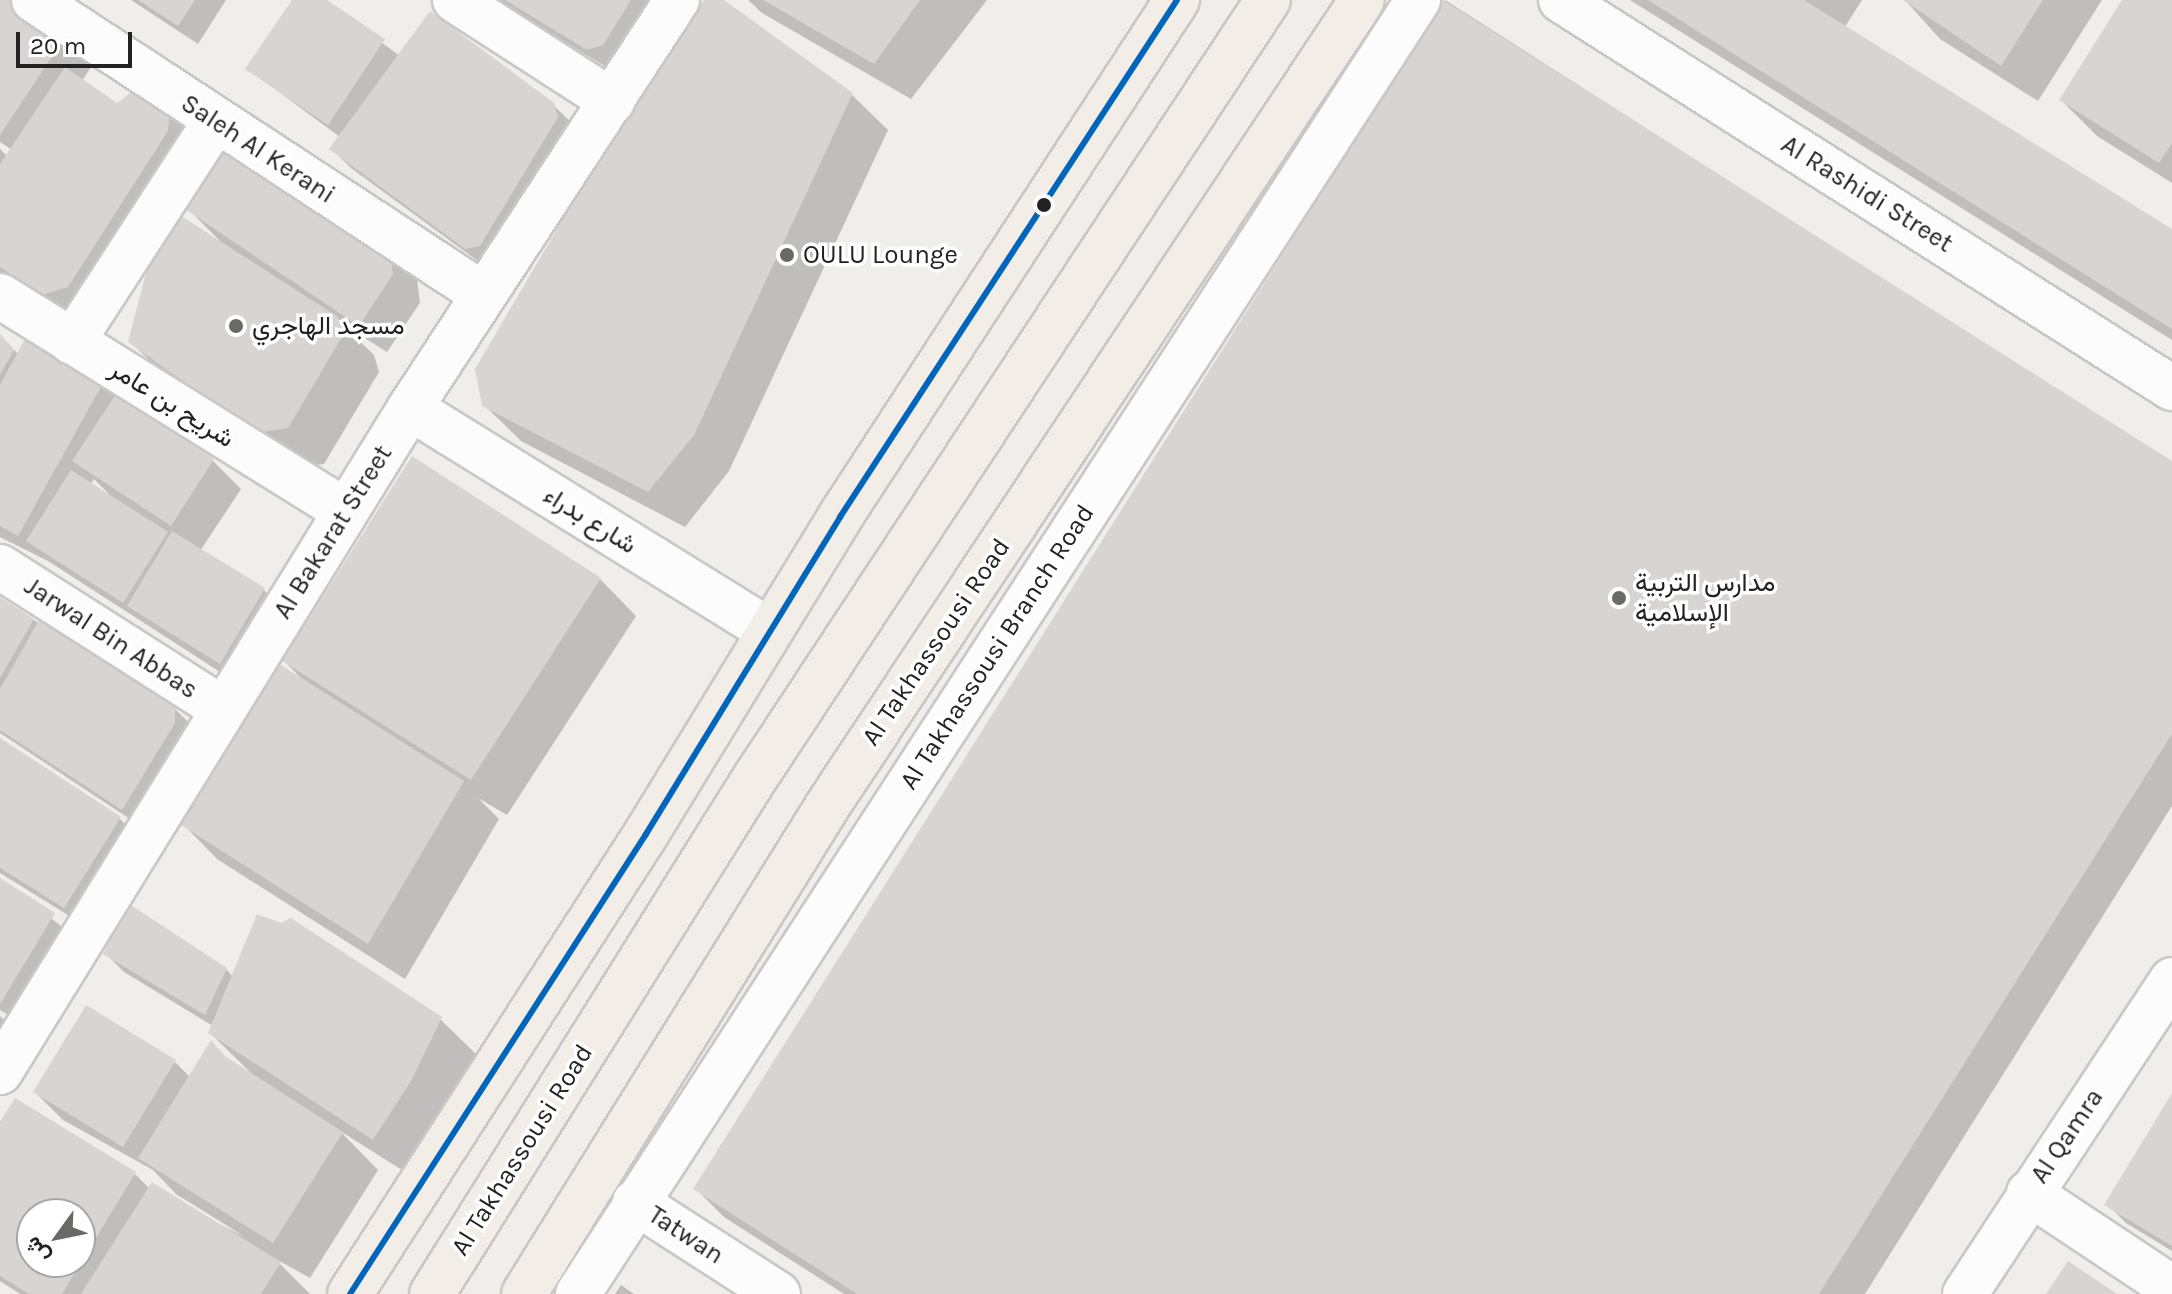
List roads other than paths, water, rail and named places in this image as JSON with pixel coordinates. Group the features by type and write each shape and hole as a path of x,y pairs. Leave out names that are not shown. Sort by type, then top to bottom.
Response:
{"main road":[{"path":"350,1294 770,631 1177,0"},
{"name":"Al Takhassousi Road","path":"432,1294 751,784 1268,0"},
{"name":"Al Takhassousi Road","path":"524,1294 830,802 1362,0"}],"street":[{"name":"Saleh Al Kerani","path":"34,0 215,122 484,295"},
{"path":"455,0 612,101"},
{"name":"Al Bakarat Street","path":"0,1072 410,408 677,0"},
{"name":"Al Takhassousi Branch Road","path":"578,1294 1418,0"},
{"name":"Al Rashidi Street","path":"1561,0 2172,388"},
{"path":"72,342 215,122"},
{"name":"شريح بن عامر","path":"0,296 345,511"},
{"name":"شارع بدراء","path":"410,408 770,631"},
{"name":"Jarwal Bin Abbas","path":"0,567 223,709"},
{"name":"Al Qamra","path":"1965,1294 2172,980"},
{"path":"2029,1193 2172,1288"},
{"name":"Tatwan","path":"635,1202 778,1294"}],"place":[{"name":"OULU Lounge","path":"787,255"},
{"name":"مسجد الهاجري","path":"236,326"},
{"name":"مدارس التربية الإسلامية","path":"1619,598"}]}
